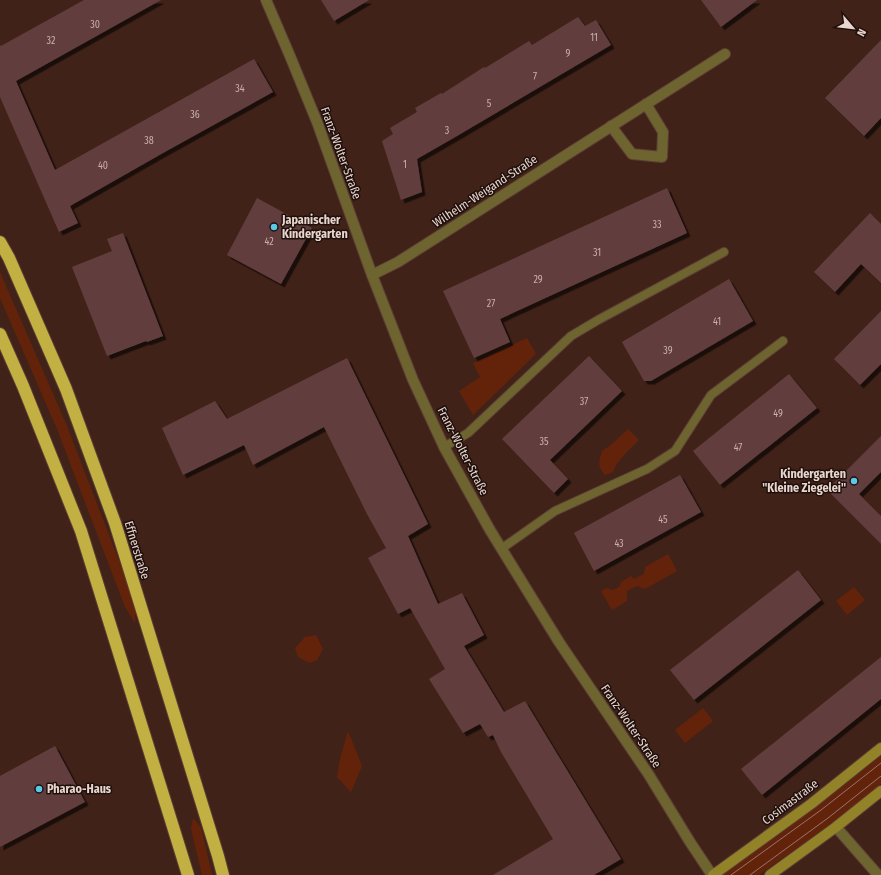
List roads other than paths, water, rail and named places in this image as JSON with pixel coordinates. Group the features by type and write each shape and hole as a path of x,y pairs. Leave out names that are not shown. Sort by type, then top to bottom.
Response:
{"highway":[{"name":"Effnerstraße","path":"0,242 9,258 66,389 114,523 223,875"},
{"path":"0,334 23,386 81,531 188,875"}],"main road":[{"name":"Cosimastraße","path":"713,875 811,804 881,748"},
{"path":"770,875 836,827 881,791"}],"street":[{"name":"Franz-Wolter-Straße","path":"266,0 317,122 372,275 413,380 444,447 501,549 559,642 649,775 713,875"},
{"name":"Wilhelm-Weigand-Straße","path":"372,275 405,258 725,54"},
{"path":"611,126 632,154 662,157 663,132 646,104"},
{"path":"836,827 878,875"}],"lane":[{"path":"444,447 468,434 571,336 724,252"},
{"path":"501,549 555,511 647,469 675,451 711,396 783,341"}],"tram line":[{"path":"731,875 821,810 881,763"},
{"path":"750,875 828,818 881,776"}],"place":[{"name":"Japanischer Kindergarten","path":"274,227"},
{"name":"Kindergarten \"Kleine Ziegelei\"","path":"854,481"},
{"name":"Pharao-Haus","path":"39,789"}]}
